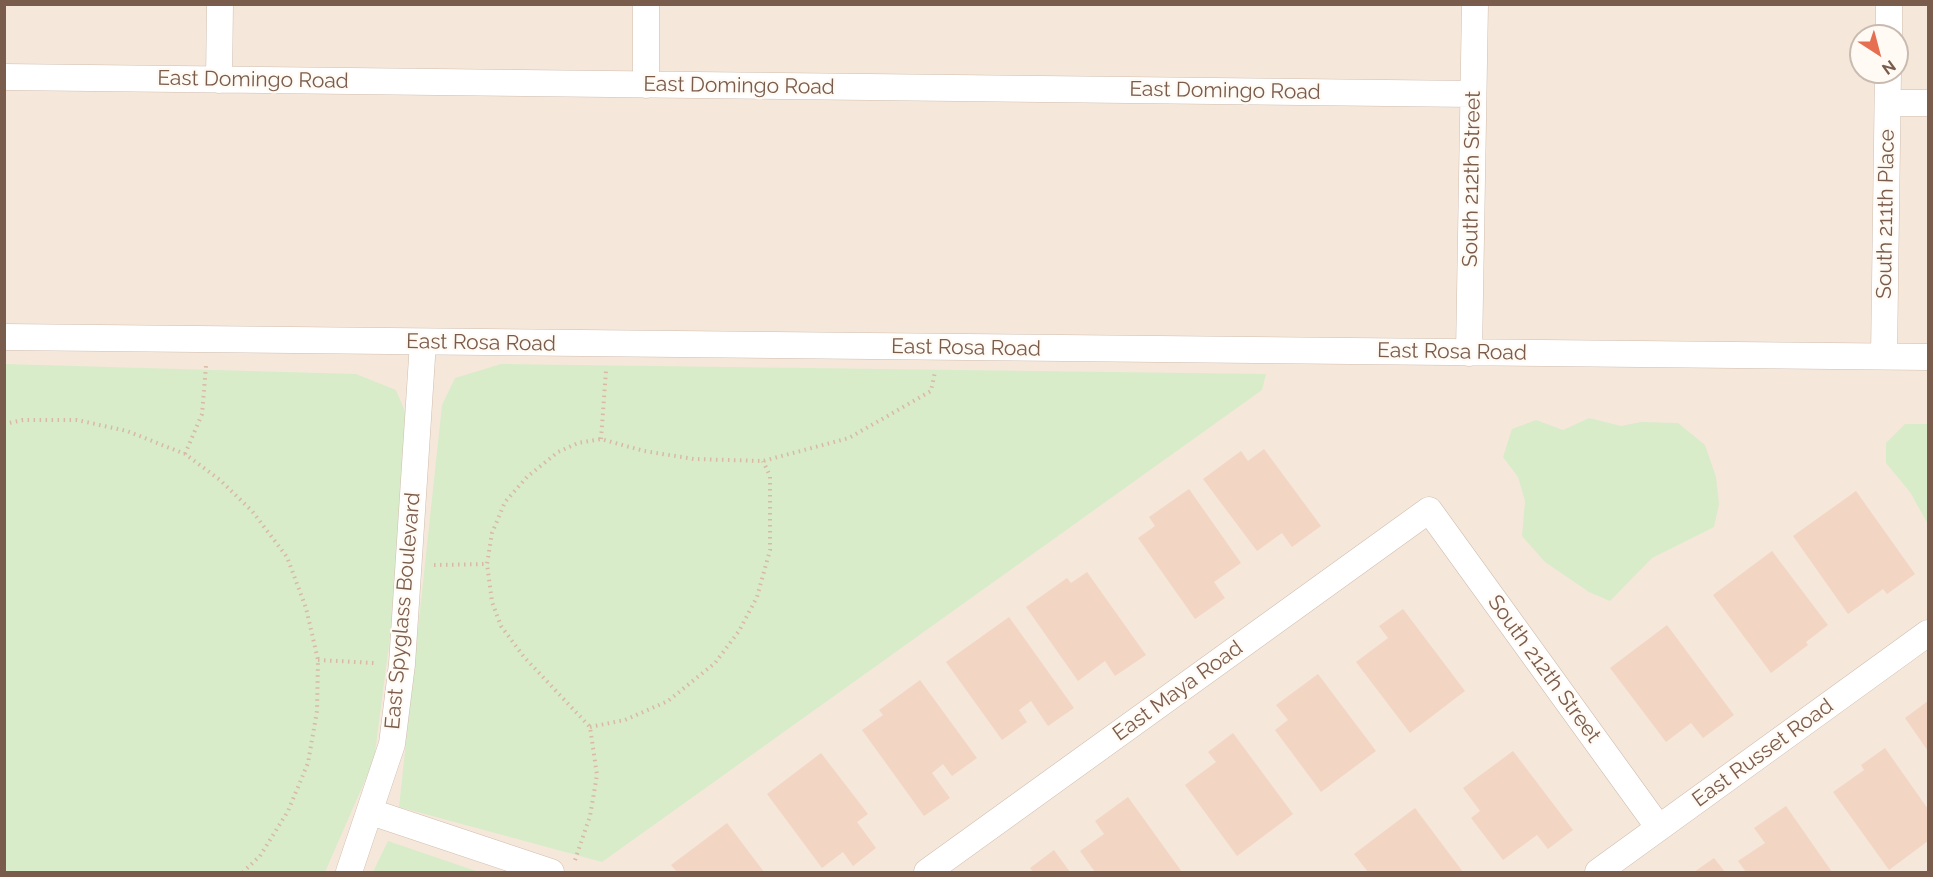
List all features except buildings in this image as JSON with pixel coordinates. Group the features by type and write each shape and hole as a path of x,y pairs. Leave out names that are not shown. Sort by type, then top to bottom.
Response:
{"street":[{"path":"219,80 220,4"},
{"path":"646,4 646,85"},
{"name":"South 212th Street","path":"1469,352 1475,4"},
{"path":"1889,4 1889,24"},
{"name":"East Domingo Road","path":"4,77 1473,94"},
{"name":"South 211th Place","path":"1884,357 1888,84"},
{"path":"1888,103 1929,104"},
{"name":"East Rosa Road","path":"4,338 1929,357"},
{"name":"East Spyglass Boulevard","path":"348,873 393,744 402,664 423,342"},
{"name":"South 212th Street","path":"1429,510 1659,828"},
{"name":"East Maya Road","path":"927,873 1429,510"},
{"name":"East Russet Road","path":"1598,873 1929,633"},
{"path":"371,812 552,873"}],"path":[{"path":"184,454 202,414 208,340"},
{"path":"601,439 608,344"},
{"path":"575,861 590,816 597,775 590,727 524,657 501,626 492,602 487,564 492,533 506,502 527,477 558,452 578,443 601,439 644,451 694,459 763,462 849,438 931,391 939,347"},
{"path":"4,424 23,420 77,420 127,430 184,454 220,480 252,511 286,557 306,608 318,660 317,711 308,763 288,811 260,856 243,873"},
{"path":"590,727 625,720 668,702 715,663 739,632 757,597 770,550 770,476 763,462"},
{"path":"408,565 487,564"},
{"path":"318,660 402,664"}],"shaded area":[{"path":"5,5 1928,5 1928,872 5,872"}],"green space":[{"path":"5,364 356,374 396,390 416,438 374,760 325,872 5,872"},
{"path":"501,364 1266,374 1262,390 602,862 399,807 442,405 455,378"},
{"path":"1589,418 1621,426 1641,422 1678,423 1705,445 1716,477 1719,504 1714,527 1652,558 1610,601 1589,592 1545,562 1522,536 1525,501 1518,477 1503,457 1512,429 1536,420 1563,430"},
{"path":"1905,424 1928,424 1928,524 1910,492 1886,463 1886,443"},
{"path":"388,841 479,872 373,872"}]}
